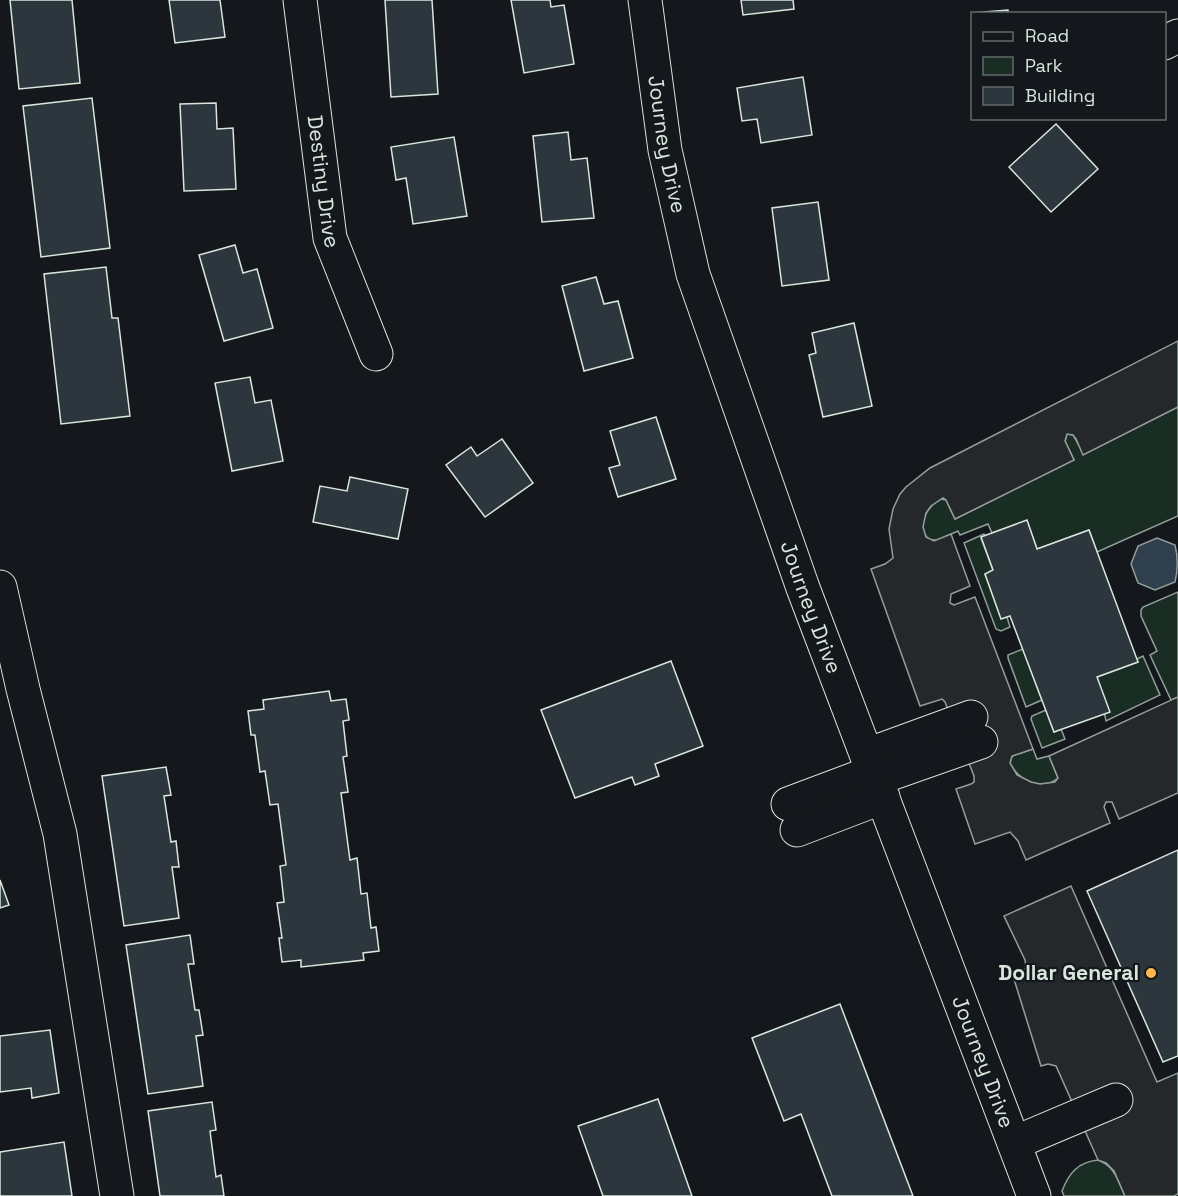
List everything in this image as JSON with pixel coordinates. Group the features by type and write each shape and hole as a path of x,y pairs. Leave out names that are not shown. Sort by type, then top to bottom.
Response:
{"street":[{"name":"Destiny Drive","path":"300,0 330,238 376,354"},
{"name":"Journey Drive","path":"645,0 665,150 693,274 803,588 1034,1196"},
{"path":"0,587 60,834 117,1196"},
{"path":"793,817 875,776 976,730"},
{"path":"1014,1143 1116,1100"}],"green space":[{"path":"1178,407 1178,516 1097,552 1089,530 1037,549 1027,521 992,533 988,524 960,535 958,531 938,540 929,540 925,535 924,518 940,499 946,500 955,519 1074,460 1065,441 1067,434 1073,435 1084,454"},
{"path":"984,534 985,536 981,538 993,570 985,574 1001,618 1007,617 1010,627 1001,631 996,629 964,543"},
{"path":"1178,592 1178,697 1171,700 1150,655 1157,651 1141,616 1141,610 1143,607"},
{"path":"1023,649 1042,700 1026,707 1008,658 1008,655"},
{"path":"1143,656 1160,695 1106,721 1097,677 1138,662 1137,659"},
{"path":"1046,710 1054,732 1061,729 1065,739 1042,748 1031,719 1032,716"},
{"path":"1033,749 1037,759 1049,756 1058,778 1052,782 1038,784 1024,779 1014,769 1010,763 1012,756"},
{"path":"1098,1160 1112,1170 1125,1196 1064,1196 1062,1191 1075,1170 1085,1163"}],"shaded area":[{"path":"1178,341 1178,407 1083,455 1073,435 1067,434 1065,441 1074,460 955,519 943,498 931,506 926,513 923,527 926,537 934,541 951,534 970,586 951,594 950,603 954,605 975,597 1033,749 1012,756 1010,763 1017,775 1040,784 1055,782 1058,778 1049,756 1178,697 1178,793 1119,819 1112,802 1106,802 1104,807 1110,823 1026,860 1018,841 1010,832 975,844 956,789 974,782 974,776 945,702 942,699 920,706 871,569 893,558 889,529 893,509 906,487 930,468"},
{"path":"1071,886 1157,1082 1178,1073 1178,1194 1174,1196 1125,1196 1114,1171 1106,1163 1098,1160 1056,1066 1048,1064 1041,1066 1013,976 1026,968 1025,960 1004,916"}],"water":[{"path":"1157,538 1175,545 1177,568 1175,582 1155,590 1138,583 1131,564 1138,546"}],"building":[{"path":"10,0 72,0 80,83 19,89"},
{"path":"169,0 220,0 225,37 175,43"},
{"path":"385,0 432,0 438,94 391,97"},
{"path":"511,0 550,0 551,7 564,5 574,64 524,73"},
{"path":"741,0 793,0 794,9 743,15"},
{"path":"1008,10 1008,12 984,12"},
{"path":"803,77 812,135 761,143 757,119 742,121 737,88"},
{"path":"92,98 110,248 41,257 23,106"},
{"path":"216,103 217,129 233,128 236,189 184,191 180,104"},
{"path":"1056,124 1098,169 1051,212 1009,167"},
{"path":"568,132 571,160 587,158 594,218 542,222 533,136"},
{"path":"454,137 467,216 413,224 406,178 396,180 391,147"},
{"path":"818,202 829,280 782,286 772,208"},
{"path":"235,245 243,273 257,269 273,328 224,341 199,255"},
{"path":"106,267 112,318 118,318 130,416 61,424 44,274"},
{"path":"596,277 604,304 618,301 633,358 584,371 562,286"},
{"path":"854,323 872,406 823,417 809,355 816,353 812,333"},
{"path":"250,377 255,403 271,400 283,461 232,471 215,383"},
{"path":"656,417 676,479 618,497 609,468 620,465 610,431"},
{"path":"502,439 533,483 485,517 446,465 471,447 477,456"},
{"path":"350,477 408,489 398,539 313,522 320,486 347,491"},
{"path":"1027,520 1037,549 1089,530 1138,662 1097,677 1110,712 1054,732 1010,616 1001,619 985,574 993,570 981,537"},
{"path":"671,661 703,746 655,764 659,776 635,785 632,777 575,798 541,710"},
{"path":"329,691 331,701 346,699 349,720 343,721 347,756 343,757 348,792 341,793 350,860 357,858 361,894 367,893 371,928 376,927 379,951 363,953 364,960 301,967 301,960 282,962 279,938 282,938 277,903 284,902 280,866 286,865 278,804 270,805 265,771 260,772 255,735 251,735 248,711 264,709 263,700"},
{"path":"166,767 171,795 164,796 171,842 176,841 179,867 172,867 179,918 124,926 102,776"},
{"name":"Dollar General","path":"1178,850 1178,1056 1163,1062 1087,891"},
{"path":"0,880 9,905 0,908"},
{"path":"190,935 194,964 188,964 195,1010 199,1010 203,1035 196,1036 203,1086 148,1094 126,945"},
{"path":"840,1004 913,1196 832,1196 801,1114 784,1121 752,1038"},
{"path":"50,1030 59,1093 32,1098 31,1088 0,1092 0,1036"},
{"path":"658,1099 692,1196 603,1196 578,1126"},
{"path":"212,1102 216,1130 210,1131 216,1177 221,1175 224,1196 160,1196 148,1111"},
{"path":"64,1142 72,1196 0,1196 0,1152"}],"place":[{"name":"Dollar General","path":"1151,973"}]}
